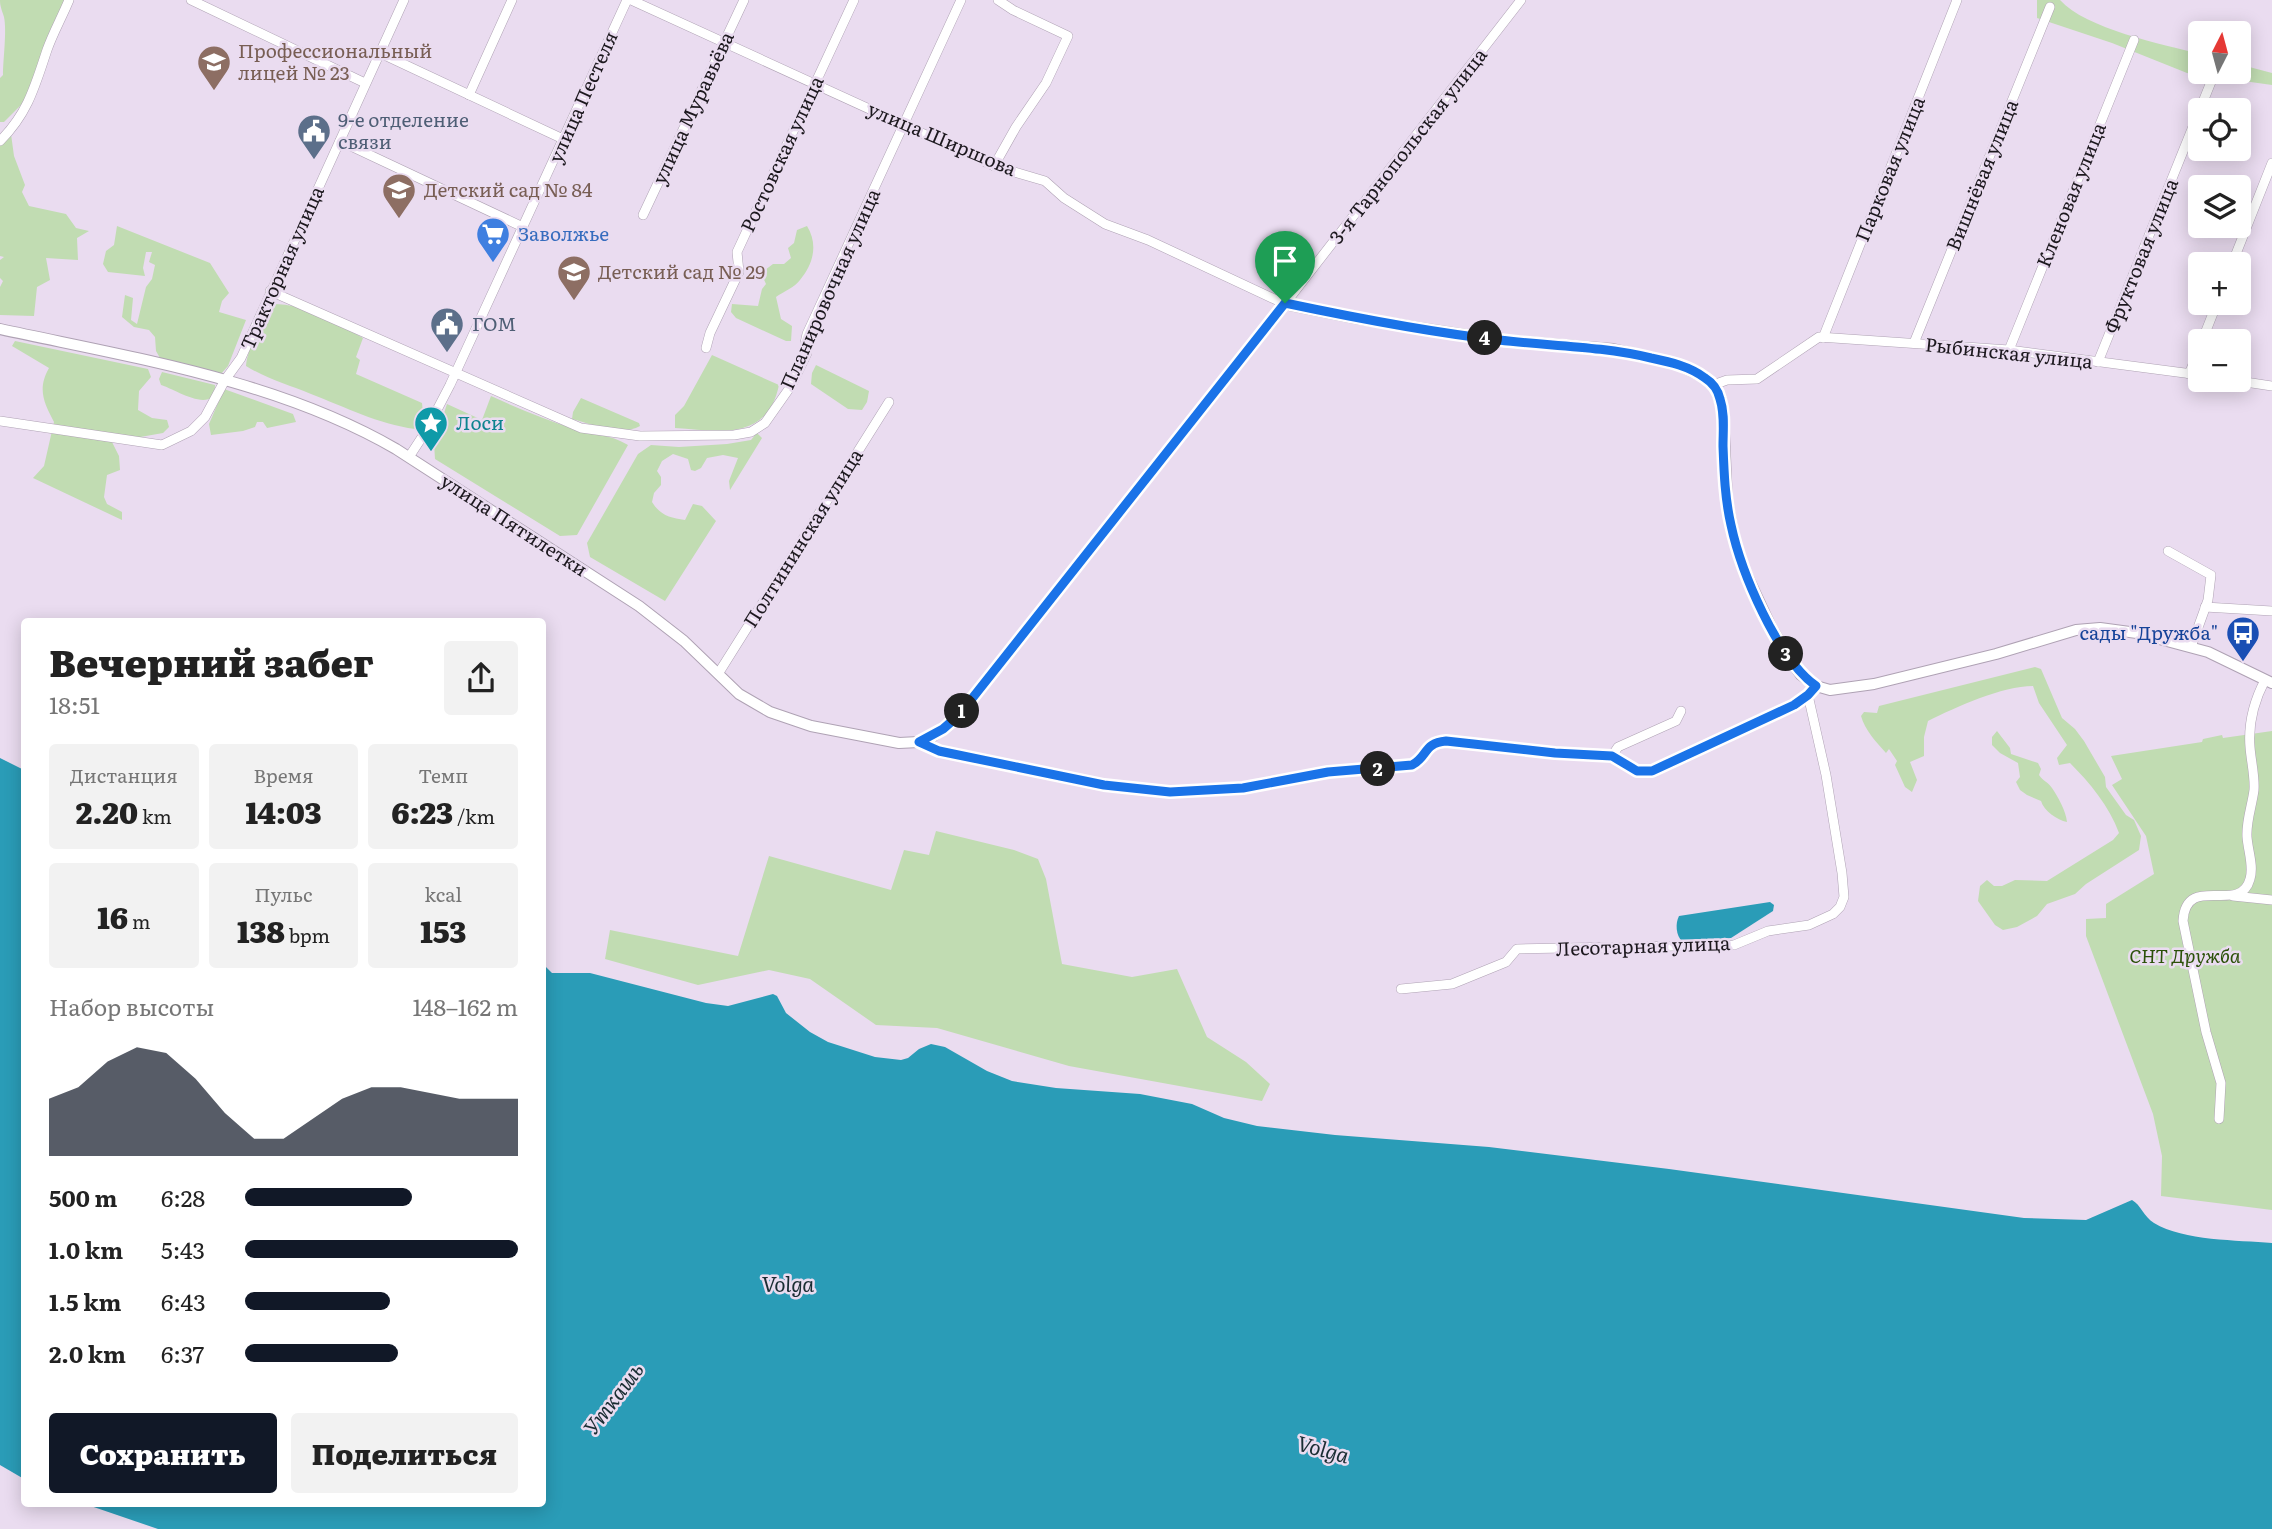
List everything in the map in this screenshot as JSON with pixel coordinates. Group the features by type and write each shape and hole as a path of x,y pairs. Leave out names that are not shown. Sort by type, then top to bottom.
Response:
{"main road":[{"path":"1285,303 1355,318 1498,340 1613,349 1677,364 1692,370 1713,385 1720,397 1723,411 1724,477 1736,545 1755,594 1789,658 1812,691 1847,690 2088,629 2118,629 2191,647 2215,655 2269,682"},
{"name":"3-я Тарнопольская улица","path":"919,742 943,729 959,715 1285,303"},
{"name":"улица Пятилетки","path":"0,329 225,380 343,422 409,457 639,606 684,641 749,700 770,712 798,722 888,742 919,742"}],"street":[{"path":"0,141 13,128 36,87 48,48 69,0"},
{"path":"191,0 365,83"},
{"name":"Тракторная улица","path":"0,421 162,445 191,431 205,417 225,380 238,364 404,0"},
{"path":"469,95 512,0"},
{"name":"улица Ширшова","path":"629,0 994,166 1045,181 1064,198 1105,224 1148,240 1285,303"},
{"name":"улица Пестеля","path":"409,457 426,431 455,374 629,0"},
{"name":"улица Муравьёва","path":"643,215 744,0"},
{"name":"Ростовская улица","path":"706,348 710,333 739,272 737,252 854,0"},
{"name":"Планировочная улица","path":"455,374 581,428 616,434 734,435 751,432 765,423 791,386 807,353 807,334 961,0"},
{"path":"994,166 1046,83 1068,36 998,0"},
{"name":"3-я Тарнопольская улица","path":"1285,303 1521,0"},
{"name":"Парковая улица","path":"1821,337 1957,0"},
{"name":"Вишнёвая улица","path":"1914,343 2050,7"},
{"name":"Кленовая улица","path":"2009,350 2134,40"},
{"path":"380,53 563,139"},
{"name":"Фруктовая улица","path":"2098,362 2210,84"},
{"path":"340,141 523,228"},
{"path":"2237,252 2272,163"},
{"path":"270,291 455,374"},
{"path":"1713,385 1727,380 1757,379 1821,337"},
{"name":"Рыбинская улица","path":"1821,337 2009,350 2188,374"},
{"path":"2251,383 2272,386"},
{"name":"Полтининская улица","path":"718,674 889,402"},
{"path":"2168,551 2211,575 2208,600 2191,647"},
{"path":"2205,607 2272,611"},
{"path":"2233,896 2247,886 2250,878 2247,828 2254,783 2249,737 2253,706 2269,682"},
{"path":"919,742 939,751 1104,785 1170,792 1243,788 1328,772 1412,765 1419,762 1434,742 1612,756 1637,771 1652,771 1794,705 1812,691"},
{"name":"Лесотарная улица","path":"1401,989 1452,984 1506,962 1517,948 1734,945 1768,931 1809,925 1833,914 1844,897 1842,873 1812,691"},
{"path":"1612,756 1618,747 1676,721 1681,712"},
{"path":"2219,1119 2221,1083 2206,1032 2183,921 2184,911 2192,898 2200,896 2272,900"}],"green space":[{"path":"0,0 65,0 26,100 4,122 0,122 0,78 3,75 5,30"},
{"path":"2037,0 2060,0 2072,10 2106,27 2188,51 2188,73 2112,43 2037,18"},
{"path":"2251,67 2272,73 2272,85 2251,82"},
{"path":"11,134 14,156 25,185 22,192 29,206 66,214 76,228 89,231 77,238 78,260 46,258 50,280 37,287 34,316 0,315 0,287 3,281 0,278 0,260 4,257 0,256 0,146"},
{"path":"117,226 210,263 229,293 222,301 219,312 246,320 228,366 221,374 160,358 156,351 155,337 149,330 134,327 122,317 125,295 133,298 131,320 137,324 146,287 152,279 155,265 149,262 152,252 146,252 143,268 145,276 108,272 103,264 106,251 114,245"},
{"path":"807,226 813,240 809,267 798,283 776,297 781,319 792,326 791,341 786,341 736,318 731,312 732,304 758,306 766,284 761,273 773,264 784,264 791,258 788,248 794,243 797,230"},
{"path":"273,304 309,311 332,320 363,338 356,357 360,360 356,374 422,403 423,413 415,429 362,414 246,366 256,334"},
{"path":"15,341 148,369 151,377 139,391 138,410 152,418 167,420 169,427 163,433 112,442 119,456 120,470 107,475 104,497 107,504 122,512 122,520 33,478 44,466 54,422 43,396 43,383 49,368 12,346"},
{"path":"712,355 779,385 773,403 764,416 739,429 708,431 675,428 675,415 684,406"},
{"path":"816,365 869,391 862,410 848,409 811,384"},
{"path":"162,372 215,385 213,394 209,399 202,400 184,395 161,385 159,379"},
{"path":"224,389 293,414 296,422 267,428 263,422 257,422 255,427 243,431 211,435 209,424"},
{"path":"491,396 554,422 614,438 628,445 577,535 560,536 435,459 434,443 447,404 482,420"},
{"path":"581,398 639,423 640,426 615,430 572,419"},
{"path":"757,433 762,438 730,490 729,481 738,458 723,455 707,458 701,468 695,471 691,470 688,459 673,454 662,461 657,471 661,477 661,485 654,493 652,502 658,510 685,520 693,504 702,506 716,521 665,601 590,557 587,543 638,454 651,445 679,447 727,444 751,440"},
{"path":"2035,667 2041,669 2062,718 2084,741 2105,777 2106,787 2126,815 2134,820 2141,836 2139,850 2075,894 2047,904 2037,916 2017,927 2003,930 1995,925 1978,901 1980,886 1987,880 1994,886 2002,886 2015,880 2047,881 2113,840 2119,833 2104,804 2085,779 2070,763 2059,765 2057,758 2067,745 2039,703 2033,686 1994,693 1928,721 1924,737 1924,756 1910,762 1917,780 1912,792 1905,787 1895,765 1897,761 1889,749 1886,753 1878,745 1861,716 1864,712 1877,713 1879,706"},
{"path":"1997,731 2010,748 2011,754 2038,763 2041,769 2039,775 2057,796 2067,822 2051,814 2041,801 2020,790 2016,782 2020,777 2018,763 1992,745 1992,737"},
{"name":"СНТ Дружба","path":"2272,731 2272,1210 2161,1196 2162,1156 2153,1114 2086,936 2086,919 2106,918 2106,904 2154,874 2146,836 2112,785 2122,779 2111,756 2202,742 2203,739 2222,735 2223,738"},
{"path":"936,831 1014,850 1038,859 1046,879 1062,964 1132,977 1177,969 1207,1037 1246,1062 1270,1084 1262,1101 1069,1066 937,1028 876,1025 810,979 769,970 698,985 605,959 610,930 738,956 769,856 891,890 904,850 929,855"}],"water":[{"path":"0,758 21,768 21,1477 0,1465"},
{"path":"1770,902 1774,905 1773,911 1731,938 1682,941 1678,936 1679,916"},
{"name":"Volga","path":"546,967 552,973 590,973 706,1003 728,1006 773,994 777,996 786,1013 810,1032 828,1042 875,1057 901,1060 931,1044 945,1047 987,1071 1012,1081 1056,1088 1140,1094 1192,1104 1224,1118 1257,1126 1489,1147 2024,1218 2086,1220 2132,1200 2148,1218 2166,1229 2211,1239 2272,1243 2272,1529 158,1529 94,1507 546,1507"}],"place":[{"name":"Профессиональный лицей № 23","path":"214,92"},
{"name":"9-е отделение связи","path":"314,161"},
{"name":"Детский сад № 84","path":"399,220"},
{"name":"Заволжье","path":"493,264"},
{"name":"Детский сад № 29","path":"574,302"},
{"name":"ГОМ","path":"447,354"},
{"name":"Лоси","path":"431,453"},
{"name":"сады \"Дружба\"","path":"2243,663"}],"route":[{"path":"1285,303 1355,318 1498,340 1613,349 1677,364 1711,382 1720,397 1723,411 1727,502 1730,524 1744,569 1789,658 1801,675 1816,686 1794,705 1652,771 1637,771 1612,756 1555,753 1446,741 1434,742 1419,762 1412,765 1328,772 1243,788 1170,792 1104,785 939,751 919,742 933,736 959,715 1285,303"}],"water label":[{"name":"Уткашь","path":"614,1399"}]}
